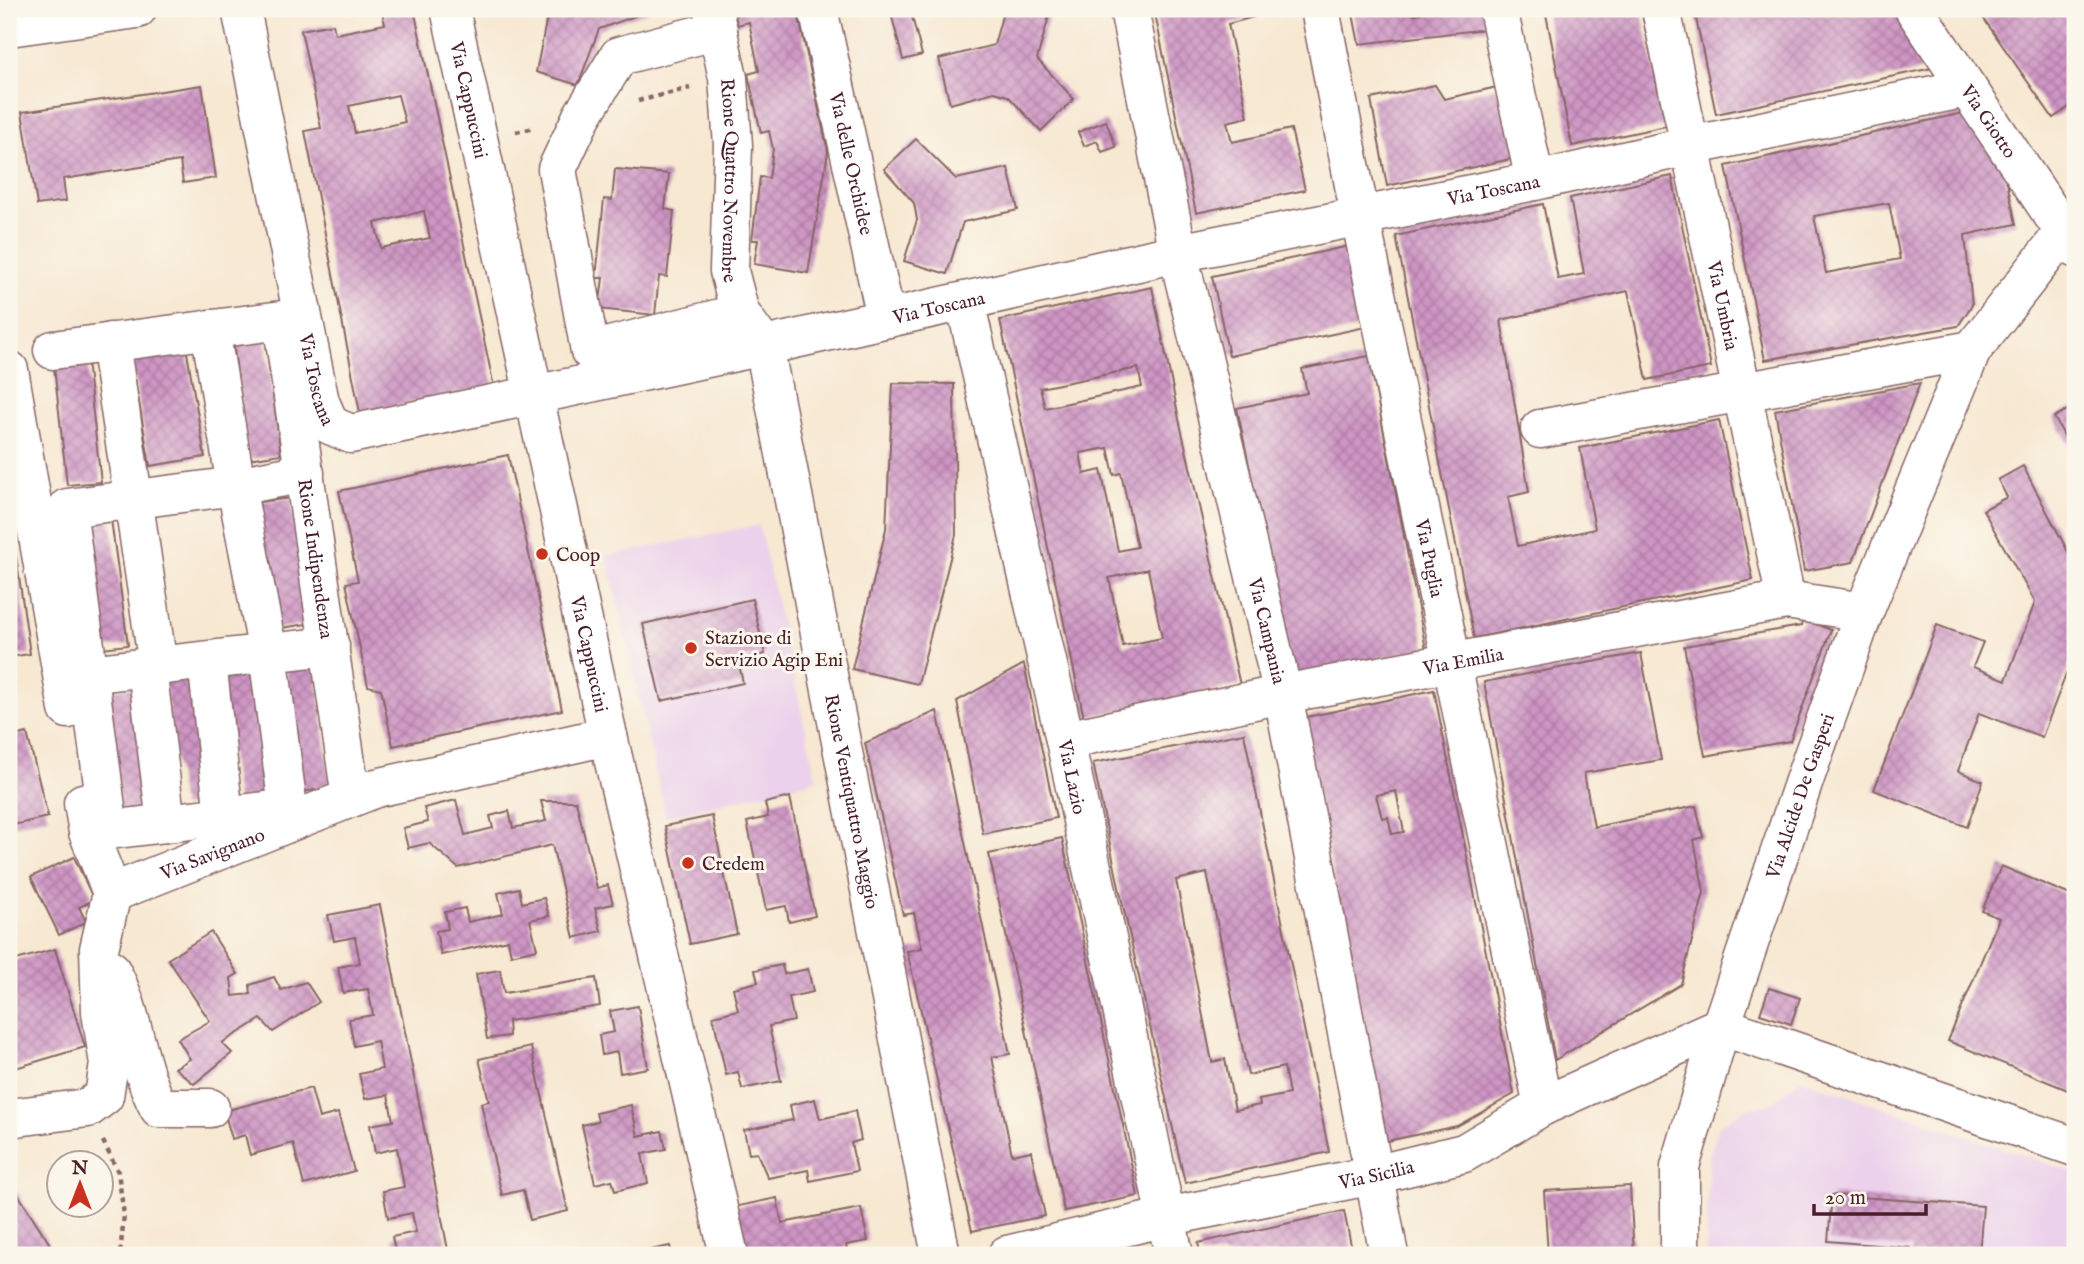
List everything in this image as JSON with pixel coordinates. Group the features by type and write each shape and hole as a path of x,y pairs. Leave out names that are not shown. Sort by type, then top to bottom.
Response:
{"street":[{"path":"9,27 137,9"},
{"name":"Via Toscana","path":"241,9 320,402 330,425 351,434 764,346 1178,253 1535,181 1967,88"},
{"name":"Via Cappuccini","path":"450,9 608,736 729,1255"},
{"name":"Via delle Orchidee","path":"818,9 886,318"},
{"name":"Via Campania","path":"1129,9 1178,253 1283,694 1388,1255"},
{"name":"Via Puglia","path":"1320,9 1451,664 1544,1106"},
{"path":"1498,9 1535,181"},
{"name":"Via Umbria","path":"1661,9 1786,600"},
{"name":"Via Giotto","path":"1917,10 1967,88 2072,234"},
{"path":"716,19 619,56 582,116 557,169 590,351 740,313"},
{"name":"Rione Quattro Novembre","path":"716,19 728,78 733,145 729,271 740,313 764,346"},
{"name":"Via Alcide De Gasperi","path":"1680,1255 1680,1167 1721,1026 1864,612 1972,350 2072,234"},
{"name":"Via Lazio","path":"965,301 1065,740 1174,1255"},
{"name":"Rione Indipendenza","path":"210,329 282,320 330,646 346,800"},
{"path":"53,350 210,329 268,653 288,808"},
{"path":"110,342 133,499 166,823"},
{"name":"Rione Ventiquattro Maggio","path":"764,346 941,1255"},
{"path":"1541,429 1972,350"},
{"path":"9,370 88,832 112,893 99,948 101,1012 109,1064 104,1096 88,1108 9,1118"},
{"path":"305,473 236,486 67,508 109,830 346,800"},
{"name":"Via Emilia","path":"1065,740 1283,694 1786,600 1864,612"},
{"path":"88,674 330,646"},
{"path":"207,661 224,816"},
{"name":"Via Savignano","path":"112,893 376,788 608,736"},
{"path":"99,948 122,990 147,1086 159,1108 210,1108"},
{"path":"1721,1026 2075,1147"},
{"name":"Via Sicilia","path":"1007,1255 1166,1217 1374,1175 1464,1153 1544,1106 1721,1026"}],"path":[{"path":"88,1108 118,1172 124,1214 120,1255"}],"shaded area":[{"path":"759,525 817,780 666,817 607,556"},
{"path":"1801,1079 2075,1173 2075,1255 1706,1255 1709,1156 1719,1126 1744,1109 1769,1105"}],"building":[{"path":"414,9 494,387 360,413 305,131 321,128 301,30 333,24 335,34 385,24 382,13","holes":["398,95 405,122 355,133 349,106","424,211 430,238 381,248 375,223"]},
{"path":"541,9 649,11 599,29 578,85 536,72 547,17"},
{"path":"734,9 797,9 828,152 808,273 754,264 758,240 752,240 760,177 769,178 773,149 769,131 761,133 748,74 759,71 749,22 737,25"},
{"path":"890,9 910,9 922,55 903,60"},
{"path":"1004,9 1051,9 1037,59 1074,99 1041,131 1008,96 994,92 950,104 939,59 994,45"},
{"path":"1154,9 1283,9 1228,24 1248,117 1227,122 1232,142 1291,129 1305,190 1196,213"},
{"path":"1352,9 1412,9 1414,15 1431,9 1483,9 1487,29 1359,44"},
{"path":"1545,9 1641,9 1666,126 1572,146"},
{"path":"1694,9 1898,9 1937,67 1716,114"},
{"path":"1977,9 2072,9 2075,14 2075,109 2072,105 2053,118"},
{"path":"202,85 216,178 183,183 180,161 63,179 66,201 37,205 22,112"},
{"path":"1435,85 1444,99 1506,85 1520,157 1387,186 1371,99"},
{"path":"1967,112 2003,164 2016,224 1965,235 1972,305 1958,326 1765,360 1726,166","holes":["1889,203 1900,259 1826,273 1814,216"]},
{"path":"1106,121 1116,147 1102,152 1097,141 1084,146 1078,132"},
{"path":"916,139 956,179 1008,168 1018,210 963,222 947,274 904,261 917,220 914,203 884,169"},
{"path":"615,169 669,174 665,209 674,211 667,277 659,276 655,315 599,309 603,278 596,278 604,199 612,200"},
{"path":"1672,176 1711,367 1647,380 1628,291 1501,320 1529,492 1508,497 1518,546 1595,529 1580,448 1719,420 1753,580 1474,638 1396,236 1543,204 1558,279 1584,274 1570,198"},
{"path":"1349,246 1375,325 1229,356 1212,276"},
{"path":"1152,287 1179,419 1240,685 1084,718 1000,320","holes":["1138,368 1142,387 1045,408 1040,388","1108,448 1114,475 1121,473 1137,547 1118,551 1101,470 1084,474 1080,453","1148,569 1162,638 1123,646 1109,578"]},
{"path":"264,330 281,454 248,459 232,334"},
{"path":"185,341 205,457 150,466 130,350"},
{"path":"86,353 101,482 67,485 53,357"},
{"path":"1369,356 1426,649 1293,675 1237,408 1307,393 1302,369"},
{"path":"893,383 954,384 956,535 918,684 852,669 886,529"},
{"path":"1920,383 1853,562 1804,571 1775,410"},
{"path":"2075,406 2075,456 2054,417"},
{"path":"508,455 562,710 393,746 381,689 368,686 346,583 358,581 339,491"},
{"path":"2023,466 2075,565 2075,651 2042,737 1979,713 1958,771 1983,781 1967,827 1874,790 1937,625 1983,642 1973,667 2006,680 2035,602 1983,510 2007,497 1998,480"},
{"path":"291,498 307,624 275,629 259,502"},
{"path":"9,513 30,654 9,657"},
{"path":"111,519 128,645 94,649 78,524"},
{"path":"752,599 765,654 738,660 743,683 661,701 643,624"},
{"path":"1803,619 1831,630 1790,741 1705,756 1684,646 1801,626"},
{"path":"1641,653 1661,760 1584,773 1594,827 1696,806 1703,837 1694,840 1704,892 1681,984 1555,1060 1484,682"},
{"path":"315,661 331,788 301,792 285,664"},
{"path":"1024,664 1056,818 983,834 957,701"},
{"path":"255,668 271,796 237,801 220,673"},
{"path":"195,677 213,803 182,807 164,681"},
{"path":"134,687 152,814 122,818 104,691"},
{"path":"1434,690 1514,1094 1457,1126 1387,1141 1302,718","holes":["1396,791 1404,832 1392,834 1388,817 1382,818 1376,795"]},
{"path":"937,711 1010,1054 992,1057 1012,1155 1031,1151 1045,1216 972,1231 907,951 922,948 914,913 903,915 865,743"},
{"path":"27,733 48,817 9,826 9,737"},
{"path":"1244,733 1329,1152 1185,1183 1093,763","holes":["1207,873 1248,1075 1284,1067 1289,1094 1259,1100 1260,1105 1235,1110 1225,1059 1212,1062 1176,880"]},
{"path":"790,797 815,916 789,922 786,906 766,910 747,822 768,817 765,803"},
{"path":"456,800 465,835 493,828 490,816 509,811 513,828 546,821 541,801 576,801 597,888 608,885 613,904 595,908 601,931 574,938 552,845 458,868 429,843 408,848 403,828 428,822 424,808"},
{"path":"712,816 737,934 690,944 665,826"},
{"path":"1062,838 1138,1196 1064,1211 989,854"},
{"path":"74,857 94,900 79,907 86,922 59,935 31,877"},
{"path":"2001,866 2075,897 2075,1093 1948,1041 1999,918 1982,911"},
{"path":"519,888 522,903 544,898 549,916 530,920 537,949 511,955 508,940 441,955 436,931 448,929 445,912 465,908 468,922 503,914 498,893"},
{"path":"380,905 449,1255 396,1255 392,1237 416,1232 412,1213 388,1218 383,1191 404,1187 397,1148 375,1153 370,1125 393,1121 388,1095 365,1099 359,1074 382,1069 377,1041 354,1046 349,1019 373,1015 368,989 343,993 338,967 360,963 355,937 334,941 328,915"},
{"path":"211,932 238,974 231,978 233,996 251,994 250,985 274,977 281,990 306,982 319,1002 273,1032 261,1019 222,1043 232,1053 194,1084 175,1068 190,1059 178,1039 210,1021 168,959"},
{"path":"55,949 85,1047 9,1070 9,962"},
{"path":"782,965 784,974 808,969 813,992 789,997 794,1021 769,1026 781,1081 742,1089 738,1072 726,1075 713,1016 738,1010 733,988 758,982 755,970"},
{"path":"500,970 504,993 596,978 600,1006 508,1021 509,1036 487,1039 476,974"},
{"path":"1769,988 1800,998 1791,1024 1760,1014"},
{"path":"638,1006 648,1068 620,1073 617,1052 602,1055 599,1035 614,1032 610,1011"},
{"path":"531,1047 568,1211 530,1220 523,1190 502,1195 481,1103 489,1101 479,1059"},
{"path":"311,1088 319,1118 338,1113 354,1171 304,1185 293,1143 250,1155 245,1135 232,1139 224,1111"},
{"path":"815,1099 820,1119 855,1111 861,1140 851,1143 857,1171 810,1181 808,1170 768,1178 757,1153 749,1154 744,1130 793,1120 790,1105"},
{"path":"631,1105 638,1136 662,1131 666,1149 642,1154 648,1183 615,1191 612,1180 595,1184 582,1125 598,1121 596,1113"},
{"path":"9,1180 51,1246 36,1255 9,1255"},
{"path":"1630,1186 1634,1255 1548,1255 1544,1191"},
{"path":"1832,1195 1983,1206 1979,1255 1911,1255 1911,1248 1828,1241"},
{"path":"777,1198 782,1223 861,1208 868,1241 846,1245 848,1255 744,1255 734,1207"},
{"path":"1344,1211 1353,1255 1201,1255 1198,1243"},
{"path":"670,1246 672,1255 631,1255 631,1254"}],"place":[{"name":"Coop","path":"542,554"},
{"name":"Stazione di Servizio Agip Eni","path":"691,648"},
{"name":"Credem","path":"688,863"}]}
